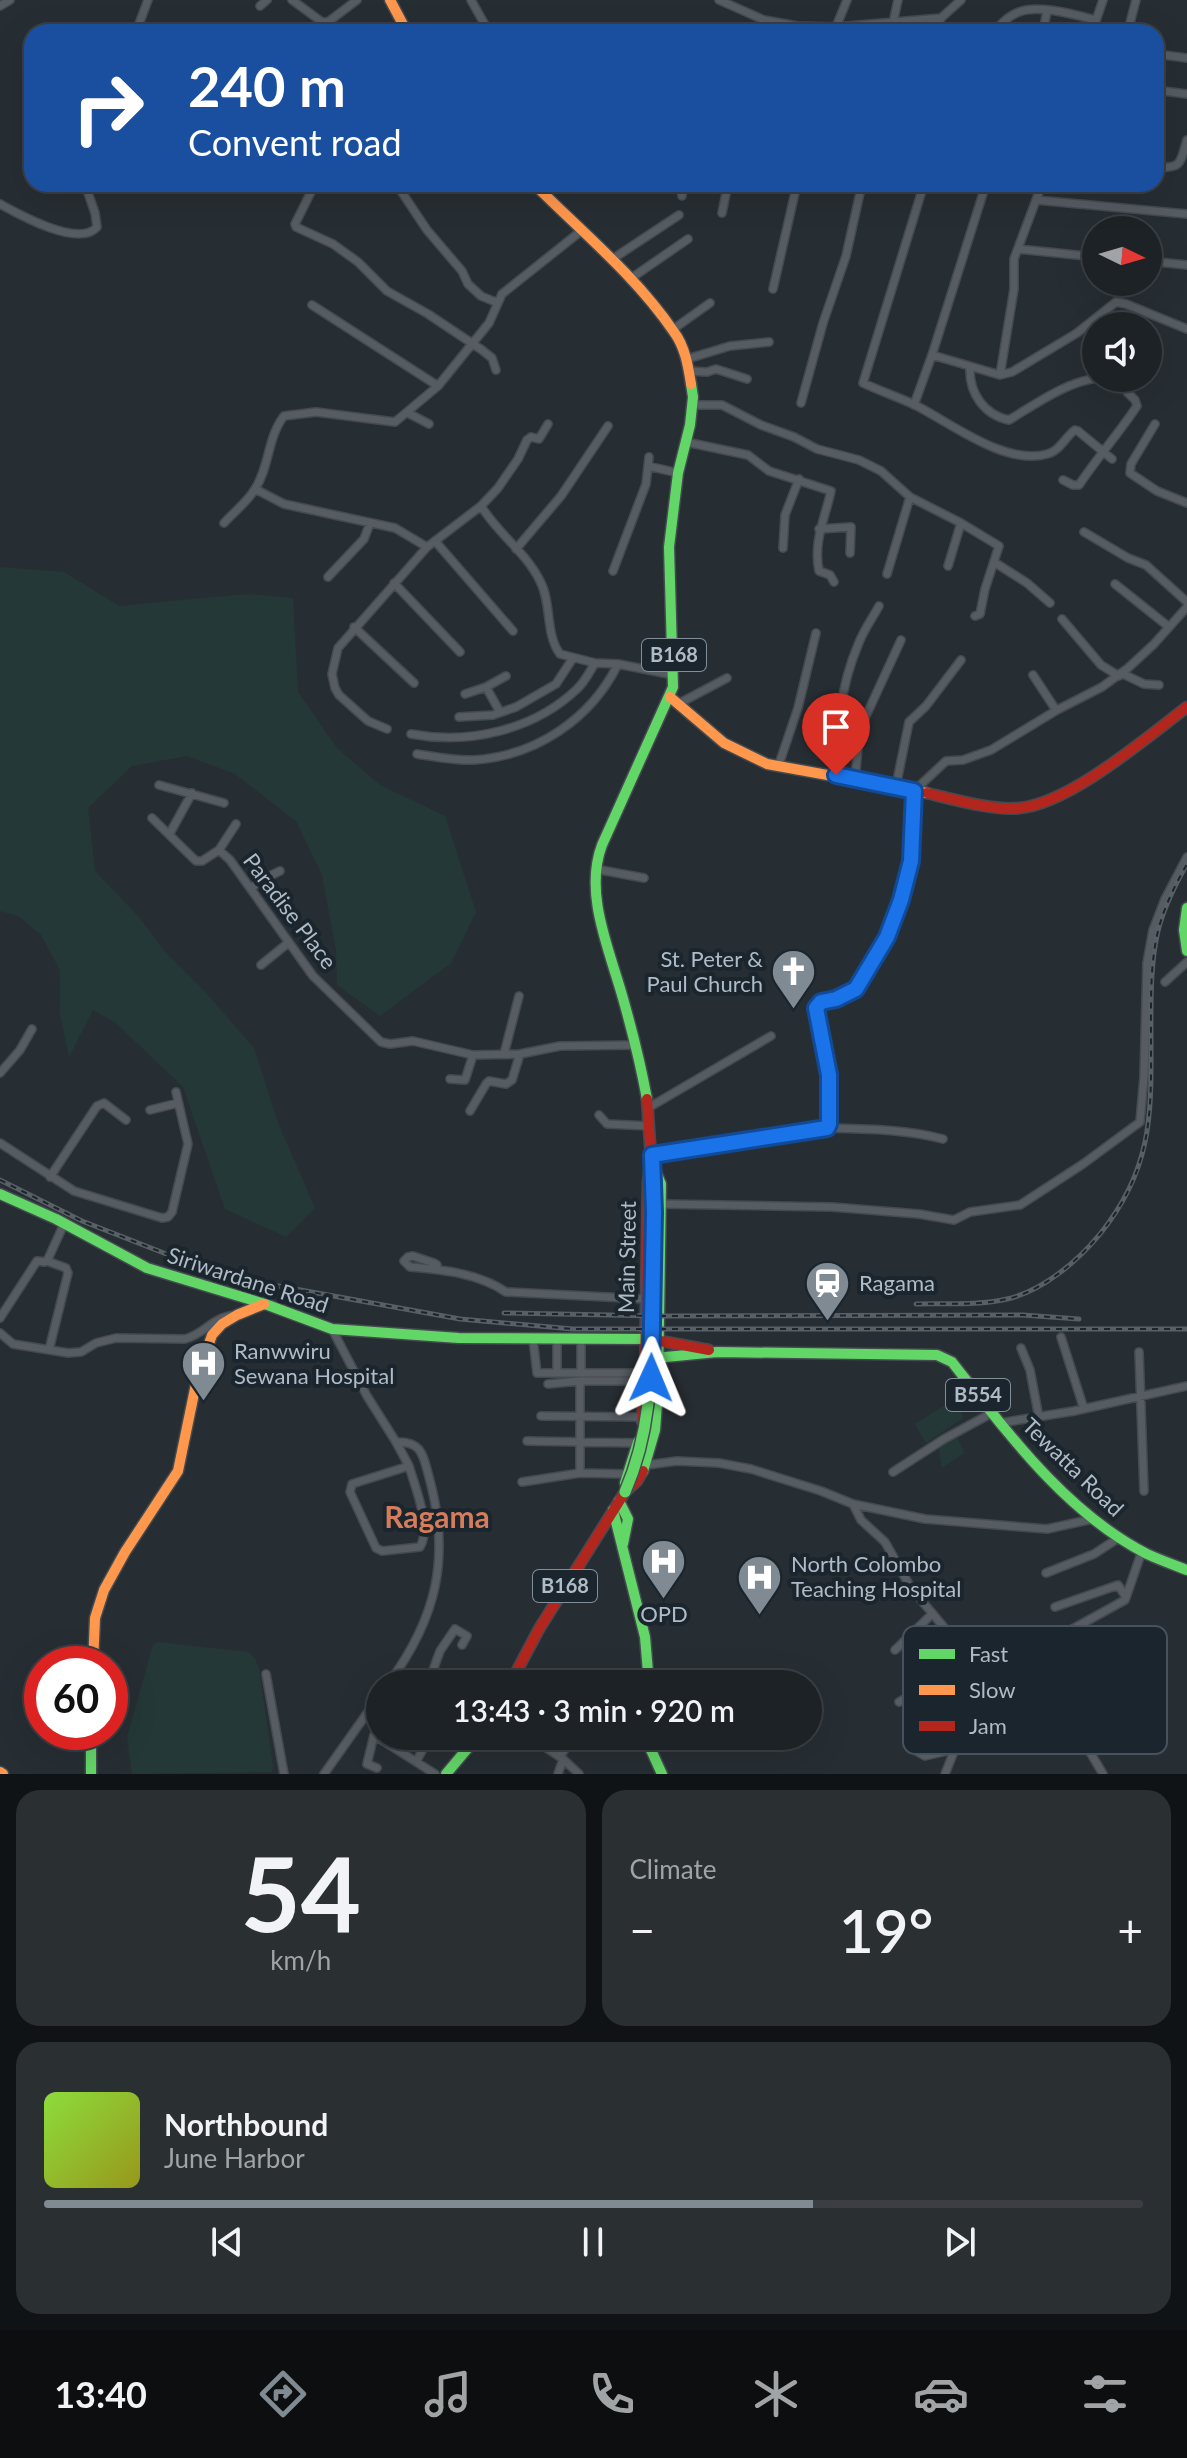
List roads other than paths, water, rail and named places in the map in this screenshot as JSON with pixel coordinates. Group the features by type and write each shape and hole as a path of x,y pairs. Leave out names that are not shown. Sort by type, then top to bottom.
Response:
{"main road":[{"path":"390,0 403,24"},
{"name":"B168","path":"517,1670 539,1629 619,1501 641,1454 650,1409 654,1212 650,1126 636,1045 599,917 595,869 598,854 626,790 674,701 669,547 678,473 692,405 688,365 672,330 630,279 542,192"},
{"path":"674,701 724,743 767,764 1014,809 1042,804 1068,792 1187,707"},
{"path":"1187,908 1184,920 1187,951"},
{"name":"B168","path":"619,1501 637,1481 646,1465 655,1430 661,1184 652,1160"},
{"name":"Main Street","path":"619,1501 643,1417 648,1182 652,1160"},
{"name":"Siriwardane Road","path":"0,1194 147,1268 265,1304 332,1329 438,1337 659,1340"},
{"path":"94,1646 95,1618 104,1590 178,1471 197,1379 212,1335 237,1315 265,1304"},
{"name":"Tewatta Road","path":"659,1340 717,1352"},
{"name":"Tewatta Road","path":"645,1359 717,1352 937,1355 952,1362 1019,1448 1093,1519 1142,1551 1187,1570"},
{"path":"619,1501 628,1519 622,1550 645,1637 648,1670"},
{"path":"91,1750 91,1774"},
{"path":"446,1774 466,1750"},
{"path":"651,1750 662,1774"}],"street":[{"path":"0,6 10,0"},
{"path":"139,24 148,0"},
{"path":"260,6 267,0"},
{"path":"292,0 322,22 328,22 357,0"},
{"path":"471,0 484,24"},
{"path":"719,0 737,4 764,20 786,24"},
{"path":"837,24 847,0"},
{"path":"892,22 898,0"},
{"path":"939,24 941,18 961,0"},
{"path":"1095,24 1103,0"},
{"path":"1130,23 1136,0"},
{"path":"1001,24 1019,12 1030,9 1096,20"},
{"path":"1045,24 1047,11"},
{"path":"870,24 941,18"},
{"path":"764,20 765,24"},
{"path":"1164,55 1187,58"},
{"path":"1164,91 1187,94"},
{"path":"1164,167 1175,168 1180,164 1187,140"},
{"path":"0,204 58,230 84,235 92,233 97,227 88,192"},
{"path":"311,192 296,227 333,244 358,262 387,291 472,343 492,358 496,370"},
{"path":"402,192 427,230 462,271 468,284 481,296 498,303"},
{"path":"722,213 726,192"},
{"path":"773,289 795,192"},
{"path":"801,403 846,256 860,192"},
{"path":"922,192 863,383 1006,452 1046,455 1059,447 1075,430 1112,459"},
{"path":"914,405 983,192"},
{"path":"1000,375 1014,289 1013,266 1039,192"},
{"path":"1036,200 1187,214"},
{"path":"611,260 679,215"},
{"path":"224,523 255,489 271,439 284,416 316,412 395,422 438,386 489,323 502,294 581,231"},
{"path":"630,279 688,239"},
{"path":"1018,249 1082,256"},
{"path":"1162,262 1187,265"},
{"path":"932,355 1000,375 1012,372 1077,333 1116,302 1187,329"},
{"path":"672,330 710,303"},
{"path":"312,305 438,386"},
{"path":"688,365 730,346 769,342"},
{"path":"688,365 716,369 747,379"},
{"path":"970,368 972,391 988,412 1009,420 1082,381"},
{"path":"1063,480 1079,485 1137,406 1127,392"},
{"path":"692,405 722,405 817,449 859,460 881,471 910,497 999,546 980,614 975,616"},
{"path":"408,413 429,424"},
{"path":"387,729 368,721 339,695 332,674 338,648 427,547 481,506 498,488 527,440 531,437 539,439 548,424"},
{"path":"1155,424 1131,464 1130,473 1157,491 1187,503"},
{"path":"516,549 561,496 608,426"},
{"path":"686,442 748,455 769,471 829,489 831,493 819,529 816,554 819,571 830,575 834,582"},
{"path":"613,571 646,484 649,457"},
{"path":"648,466 678,473"},
{"path":"783,548 785,515 799,479"},
{"path":"255,489 284,504 395,528 427,547"},
{"path":"887,574 910,497"},
{"path":"481,506 532,566 549,606 554,647 560,654 595,663 618,664 674,675"},
{"path":"328,577 364,539 370,523"},
{"path":"948,566 961,523"},
{"path":"819,529 851,527 850,553"},
{"path":"827,1128 829,1075 816,1008 821,1002 836,999 856,989 887,937 911,861 914,791 946,761 963,760 991,750 1120,675 1169,627 1187,604 1146,565 1084,532"},
{"path":"435,541 513,631"},
{"path":"994,562 1027,583 1050,603"},
{"path":"394,583 460,652"},
{"path":"1115,584 1169,627"},
{"path":"836,775 837,726 844,686 858,644 879,606"},
{"path":"1062,619 1101,665 1144,684 1159,685"},
{"path":"354,627 414,683"},
{"path":"779,764 798,708 816,633"},
{"path":"855,779 865,718 901,640"},
{"path":"459,717 516,707 556,684 573,658"},
{"path":"896,786 909,722 926,706 961,660"},
{"path":"411,734 462,737 497,733 545,714 579,687 595,663"},
{"path":"417,754 473,760 512,754 540,743 570,724 595,701 618,664"},
{"path":"1033,675 1056,710"},
{"path":"465,694 506,676"},
{"path":"674,701 727,678"},
{"path":"486,687 500,712"},
{"path":"159,785 224,803"},
{"path":"170,833 192,793"},
{"name":"Paradise Place","path":"152,818 196,861 202,861 219,850 230,860 313,976 381,1042 413,1041 473,1055 520,1054 560,1046 636,1045"},
{"path":"219,850 236,824"},
{"path":"661,1204 832,1207 954,1220 970,1212 1020,1205 1045,1189 1140,1122 1146,1049 1147,963 1153,930 1187,857"},
{"path":"595,869 644,878"},
{"path":"251,889 259,881 280,871"},
{"path":"261,965 288,943"},
{"path":"1165,982 1187,962"},
{"path":"504,1054 519,996"},
{"path":"0,1073 20,1050 32,1029"},
{"path":"648,1108 771,1036"},
{"path":"470,1111 489,1081 506,1084 512,1080 520,1054"},
{"path":"450,1079 465,1080 473,1055"},
{"path":"0,1143 74,1191 162,1218 168,1217 172,1212 188,1144 176,1092"},
{"path":"50,1177 97,1106 104,1103 126,1120"},
{"path":"150,1110 178,1103"},
{"path":"599,1115 607,1124 650,1126"},
{"path":"652,1160 827,1128 886,1129 943,1139"},
{"path":"47,1261 64,1224"},
{"path":"0,1318 37,1261 66,1268 68,1273 49,1350"},
{"path":"436,1269 488,1280 506,1292 646,1299"},
{"path":"0,1333 13,1344 81,1352 96,1343 116,1338 185,1339 193,1337 217,1319 237,1315"},
{"path":"332,1329 409,1466 423,1513 425,1540 420,1547 382,1551 376,1548 350,1487 409,1466"},
{"path":"1061,1337 1084,1409"},
{"path":"533,1339 535,1371 581,1377 645,1377"},
{"path":"557,1339 557,1373"},
{"path":"580,1473 581,1339"},
{"path":"1021,1348 1030,1370 1039,1418"},
{"path":"1139,1352 1144,1491"},
{"path":"548,1384 581,1377"},
{"path":"1000,1423 1039,1418 1187,1386"},
{"path":"893,1472 992,1413"},
{"path":"541,1416 643,1417"},
{"path":"527,1441 638,1443"},
{"path":"396,1442 410,1442 424,1458 438,1507 441,1540 439,1576 424,1626 399,1670"},
{"path":"646,1465 677,1461 729,1465 821,1491 853,1504 925,1519 1047,1529 1093,1519"},
{"path":"522,1482 580,1473 627,1474"},
{"path":"853,1504 861,1520 885,1542 911,1588 942,1626"},
{"path":"1046,1573 1094,1554 1120,1537"},
{"path":"1078,1626 1125,1600 1142,1551"},
{"path":"1055,1607 1118,1585 1126,1597"},
{"path":"920,1626 932,1614"},
{"path":"433,1670 440,1651 455,1629 467,1636 462,1645"},
{"path":"895,1650 903,1642"},
{"path":"266,1674 284,1774"},
{"path":"899,1702 903,1700"},
{"path":"324,1774 366,1715"},
{"path":"377,1768 367,1764 374,1735 435,1774"},
{"path":"416,1762 422,1750"},
{"path":"550,1750 579,1774"},
{"path":"558,1774 567,1750"},
{"path":"945,1774 953,1754"},
{"path":"1090,1754 1099,1772"}],"railway":[{"path":"916,1304 996,1301 1033,1289 1081,1255 1119,1207 1133,1180 1148,1127 1156,940 1160,922 1187,864"},
{"path":"0,1180 82,1221 220,1272 273,1285 460,1319 573,1329 1187,1329"},
{"path":"504,1313 1023,1315 1079,1319"}],"place":[{"name":"St. Peter & Paul Church","path":"794,1011"},
{"name":"Ragama","path":"828,1322"},
{"name":"Ranwwiru Sewana Hospital","path":"203,1403"},
{"name":"OPD","path":"664,1600"},
{"name":"North Colombo Teaching Hospital","path":"760,1616"}],"district":[{"name":"Ragama","path":"437,1518"}]}
